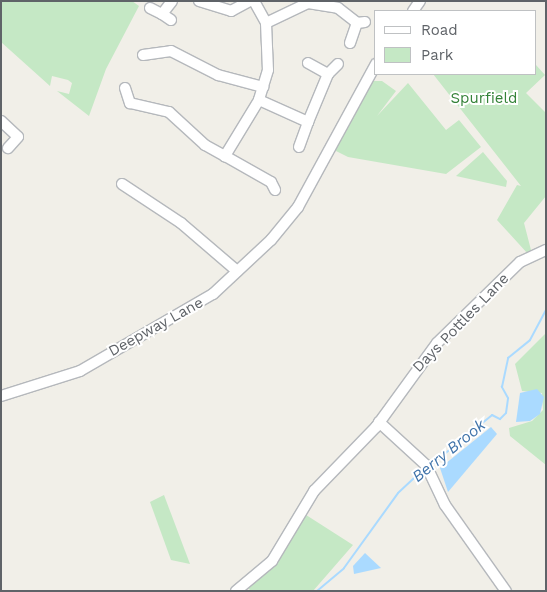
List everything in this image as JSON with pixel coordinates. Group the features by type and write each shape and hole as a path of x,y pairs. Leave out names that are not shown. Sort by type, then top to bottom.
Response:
{"street":[{"path":"150,8 167,17 172,1"},
{"path":"199,1 231,10 252,1 266,23 270,45 259,100 225,156"},
{"path":"266,23 308,3 338,8 361,22 350,43"},
{"path":"143,54 155,48 171,51 218,75 263,86"},
{"path":"308,63 328,74"},
{"path":"299,147 328,74 338,64"},
{"name":"Deepway Lane","path":"1,396 80,371 206,299 238,271 298,206 374,68"},
{"path":"125,88 130,102"},
{"path":"259,100 308,122"},
{"path":"120,109 130,102 168,112 205,145 274,182"},
{"path":"1,121 18,137 8,148"},
{"path":"122,184 181,223 238,271"},
{"name":"Days Pottles Lane","path":"236,591 272,561 314,491 379,422 437,343 520,262 546,250"},
{"path":"379,422 428,469 445,506 506,591"}],"green space":[{"path":"1,1 132,1 139,6 106,69 89,116 57,91 69,94 72,83 68,80 52,76 50,86 1,42"},
{"name":"Spurfield","path":"537,66 545,75 526,93 546,113 546,196 524,223 531,250 528,254 497,220 517,185 521,186 434,75 537,75"},
{"path":"371,81 382,81 396,91 377,116 408,83 446,130 459,120 481,147 446,174 348,157 334,150"},
{"path":"483,152 507,181 506,187 456,176"},
{"path":"546,333 546,465 510,436 509,428 532,421 543,410 542,393 522,391 515,364"},
{"path":"164,495 190,564 171,560 150,502"},
{"path":"303,513 353,545 313,591 251,591 248,588 285,549"}],"water":[{"path":"537,389 544,397 540,414 530,421 516,422 520,393"},
{"path":"491,427 497,434 448,492 440,468"},
{"path":"365,553 381,568 354,574 353,566"}],"waterway":[{"name":"Berry Brook","path":"431,465 492,415 500,419 506,413 508,398 502,387 508,358 530,340 546,310"},
{"path":"546,376 546,385"},
{"name":"Berry Brook","path":"317,591 344,568 398,493 423,470"}]}
